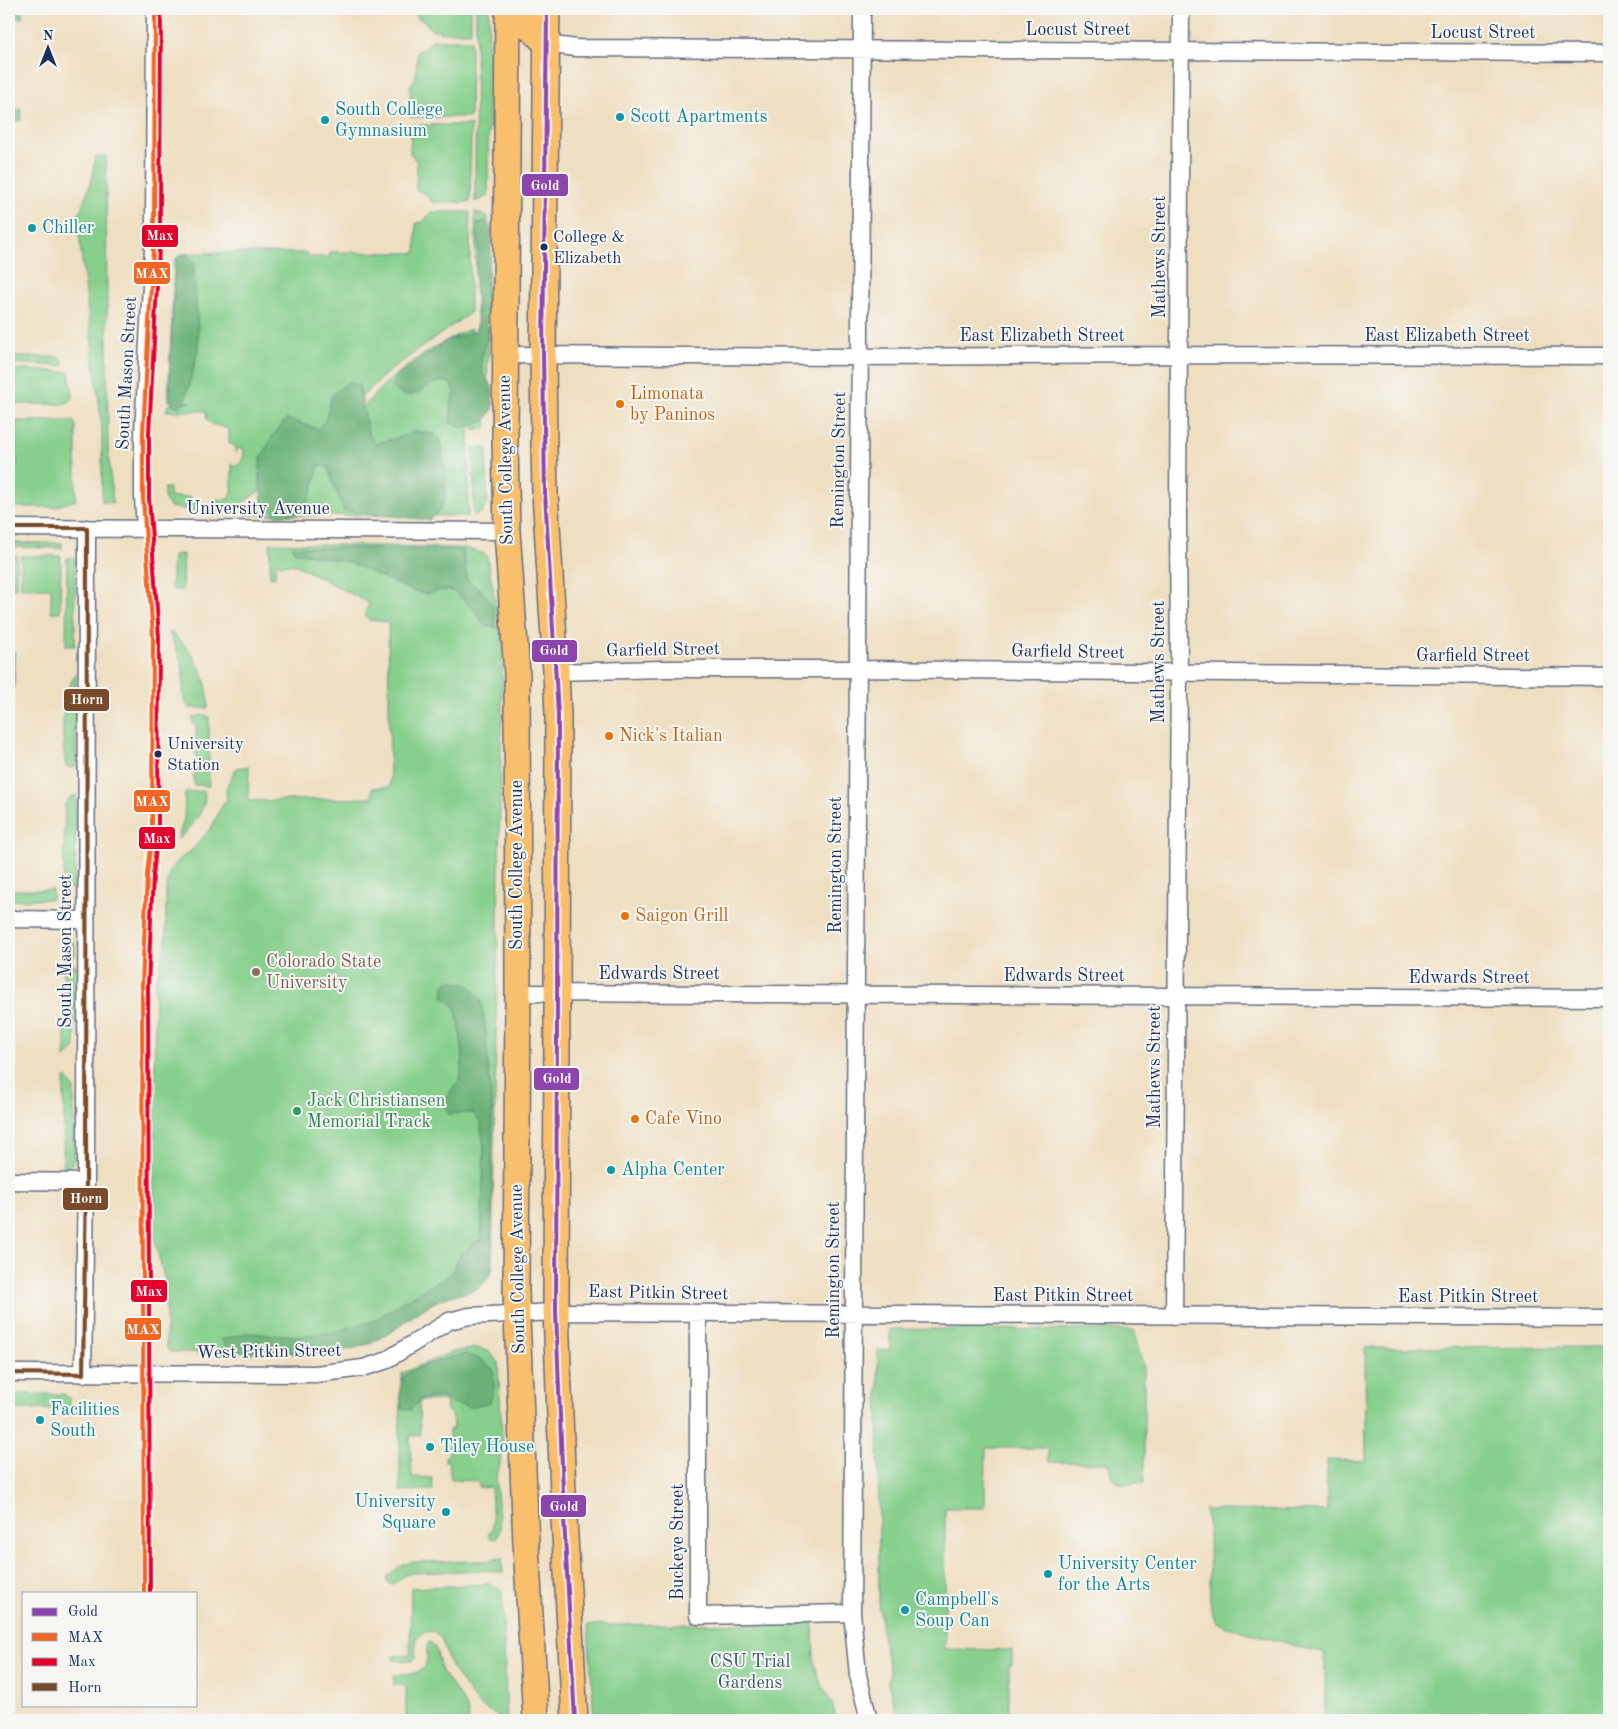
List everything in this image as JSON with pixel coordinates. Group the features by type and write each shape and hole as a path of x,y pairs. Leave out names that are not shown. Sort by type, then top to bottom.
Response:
{"highway":[{"name":"South College Avenue","path":"508,9 504,355 506,531 517,675 516,1314 536,1720"},
{"path":"523,9 529,27 547,44"},
{"name":"South College Avenue","path":"547,9 543,354 545,493 556,672 556,1312 564,1518 575,1720"}],"street":[{"name":"South Mason Street","path":"145,528 143,433 154,231 155,9"},
{"name":"Remington Street","path":"862,9 852,1613 858,1675 869,1720"},
{"name":"Mathews Street","path":"1174,1316 1179,674 1181,9"},
{"name":"Locust Street","path":"547,44 576,48 1609,53"},
{"name":"East Elizabeth Street","path":"504,355 1609,356"},
{"name":"University Avenue","path":"9,528 506,531"},
{"name":"South Mason Street","path":"83,1374 86,1182 87,528"},
{"name":"Garfield Street","path":"556,672 662,669 1609,677"},
{"path":"9,919 86,920"},
{"name":"Edwards Street","path":"518,993 1609,998"},
{"path":"9,1181 86,1182"},
{"name":"East Pitkin Street","path":"516,1314 556,1312 1609,1318"},
{"name":"Buckeye Street","path":"698,1313 698,1616 852,1613"},
{"name":"West Pitkin Street","path":"9,1373 316,1374 341,1372 385,1361 449,1321 469,1316 516,1314"}],"green space":[{"path":"9,9 22,9 22,18 17,18 9,30"},
{"path":"417,9 471,9 471,32 439,32 439,30 432,30 424,21 417,18"},
{"path":"476,9 489,9 488,196 475,202"},
{"path":"432,40 471,40 470,117 410,117 410,87 416,77 417,51 424,49"},
{"path":"9,108 21,110 21,121 11,120"},
{"path":"411,125 471,125 470,202 432,202 426,194 416,190 417,162 410,153"},
{"path":"106,156 108,449 113,503 102,502 102,429 78,226 78,217 92,179 95,157"},
{"path":"431,212 470,212 470,313 390,370 352,406 297,466 230,511 219,510 211,506 217,499 224,500 230,498 232,492 232,463 234,467 241,463 244,455 243,448 237,449 236,453 235,446 229,443 229,429 212,424 207,420 206,411 166,411 168,405 191,402 168,401 174,263 176,258 181,254 188,253 307,253 308,257 330,257 330,252 416,253 416,223 423,222"},
{"path":"475,212 488,217 489,315 476,315"},
{"path":"485,221 491,228 491,256 486,280 488,309 487,339 481,359 483,374 492,386 493,409 485,421 463,428 450,423 451,403 455,391 449,382 437,382 411,395 399,393 392,388 395,377 447,341 477,330 478,298 475,289 475,269 479,257 477,224"},
{"path":"188,255 193,261 198,351 185,400 179,407 172,404 170,394 170,360 176,260 180,256"},
{"path":"489,326 486,429 473,429 476,327"},
{"path":"471,329 468,516 244,515 249,508 303,472 323,456 362,408 382,387 433,348"},
{"path":"9,357 58,357 63,360 64,366 9,363"},
{"path":"9,369 69,372 73,396 68,402 61,404 9,404"},
{"path":"349,382 359,385 368,432 375,444 415,431 433,434 440,440 446,474 445,498 440,510 429,520 344,511 327,466 320,465 310,497 303,508 297,512 277,516 262,501 259,476 261,458 274,434 287,419 318,429 325,421 332,395"},
{"path":"9,421 73,421 76,425 76,500 54,507 9,507 9,467 17,467 16,433 9,433"},
{"path":"473,448 487,448 487,502 482,512 474,516"},
{"path":"164,488 169,488 169,497 191,497 191,501 196,502 196,511 170,507 164,498"},
{"path":"9,543 62,543 62,548 9,547"},
{"name":"Jack Christiansen Memorial Track","path":"270,543 465,548 485,554 487,557 503,640 492,1270 488,1279 476,1289 439,1300 421,1310 387,1335 368,1344 347,1350 314,1353 170,1352 166,1347 166,1285 154,1238 155,984 166,945 166,890 169,873 178,861 192,850 211,828 224,802 227,802 226,788 236,768 249,766 248,801 372,798 372,788 390,787 388,622 369,620 364,615 369,603 296,565 276,564 275,577 270,576"},
{"path":"292,547 463,550 467,580 481,590 494,607 496,628 484,625 474,609 454,591 442,590 425,594 411,590 348,562 295,552"},
{"path":"183,554 182,590 173,590 171,588 173,556"},
{"path":"9,555 17,555 16,588 9,588"},
{"path":"21,556 61,556 60,612 51,612 51,588 21,588"},
{"path":"67,558 75,558 75,646 66,646"},
{"path":"169,633 172,633 180,640 199,666 206,687 208,708 190,708 185,701 181,663"},
{"path":"9,652 15,652 14,688 9,688"},
{"path":"76,674 76,767 71,768 66,766 63,744 63,718 67,694"},
{"path":"206,715 209,717 209,786 194,785 193,775 196,774 196,724 193,724 193,717"},
{"path":"204,791 204,804 201,811 188,830 178,839 184,819 185,792"},
{"path":"76,795 75,889 63,888 65,804"},
{"path":"9,890 52,890 52,899 9,900"},
{"path":"67,938 75,942 75,956 71,956 72,965 76,965 75,1047 65,1058 65,1008 71,1008 71,999 64,998 63,952 67,947"},
{"path":"449,980 469,985 481,1001 485,1023 492,1111 492,1270 488,1279 476,1289 439,1300 377,1340 357,1348 309,1353 252,1353 231,1349 221,1340 246,1333 303,1336 334,1332 373,1321 451,1274 460,1255 481,1238 484,1148 480,1121 472,1113 449,1114 445,1107 447,1096 460,1080 463,1056 455,1006 443,996 444,986"},
{"path":"66,1077 74,1088 74,1156 71,1166 63,1172 64,1080"},
{"path":"890,1329 1133,1330 1144,1367 1144,1483 1121,1484 1112,1479 1109,1463 1048,1462 1048,1448 986,1448 985,1508 945,1508 945,1649 1012,1650 1012,1665 1009,1665 1009,1720 899,1720 888,1683 890,1671 882,1635 879,1602 878,1351 890,1349"},
{"path":"1609,1347 1609,1720 1325,1720 1325,1654 1224,1626 1217,1622 1212,1613 1210,1600 1209,1531 1204,1510 1327,1511 1327,1460 1366,1461 1365,1348"},
{"path":"478,1348 490,1352 498,1362 503,1451 496,1480 500,1529 497,1538 492,1539 489,1537 489,1533 493,1530 491,1487 479,1488 478,1481 451,1480 449,1462 445,1461 445,1457 449,1454 449,1430 453,1428 452,1414 447,1411 446,1400 419,1401 420,1435 410,1436 412,1477 432,1478 433,1490 400,1491 402,1373 452,1352"},
{"path":"465,1354 480,1359 493,1369 494,1388 490,1402 473,1407 453,1403 440,1397 421,1399 411,1410 402,1409 400,1386 407,1374 432,1363"},
{"path":"9,1394 64,1394 69,1398 69,1404 73,1405 72,1409 9,1409"},
{"path":"502,1558 503,1573 487,1570 412,1573 405,1575 392,1585 387,1582 387,1577 393,1572 401,1566 412,1562 484,1561"},
{"path":"489,1584 501,1590 502,1594 507,1720 500,1720 500,1717 479,1705 451,1667 441,1638 433,1631 419,1636 416,1643 415,1658 411,1661 394,1660 393,1656 410,1655 411,1588"},
{"name":"CSU Trial Gardens","path":"813,1623 814,1661 819,1679 832,1704 837,1720 594,1720 588,1625"},
{"path":"430,1642 437,1651 442,1671 466,1706 469,1720 406,1720 406,1686 394,1685 393,1675 412,1674 420,1670 426,1663 427,1645"}],"transit line":[{"name":"MAX","path":"144,1592 142,986 147,875 152,830 153,637 143,498 143,433 154,231 155,9"},
{"name":"Max","path":"150,1592 148,986 153,875 158,830 159,637 149,498 149,433 160,231 161,9"},
{"name":"Gold","path":"547,9 543,355 545,493 558,715 556,1312 564,1518 575,1720"},
{"name":"Horn","path":"9,528 87,528 86,1182 83,1374 9,1373"}],"place":[{"name":"Scott Apartments","path":"620,117"},
{"name":"South College Gymnasium","path":"325,120"},
{"name":"Chiller","path":"32,228"},
{"name":"College & Elizabeth","path":"544,247"},
{"name":"Limonata by Paninos","path":"620,404"},
{"name":"Nick's Italian","path":"609,736"},
{"name":"University Station","path":"158,754"},
{"name":"Saigon Grill","path":"625,916"},
{"name":"Colorado State University","path":"256,972"},
{"name":"Jack Christiansen Memorial Track","path":"297,1111"},
{"name":"Cafe Vino","path":"635,1119"},
{"name":"Alpha Center","path":"611,1170"},
{"name":"Facilities South","path":"40,1420"},
{"name":"Tiley House","path":"430,1447"},
{"name":"University Square","path":"446,1512"},
{"name":"University Center for the Arts","path":"1048,1574"},
{"name":"Campbell's Soup Can","path":"905,1610"}]}
